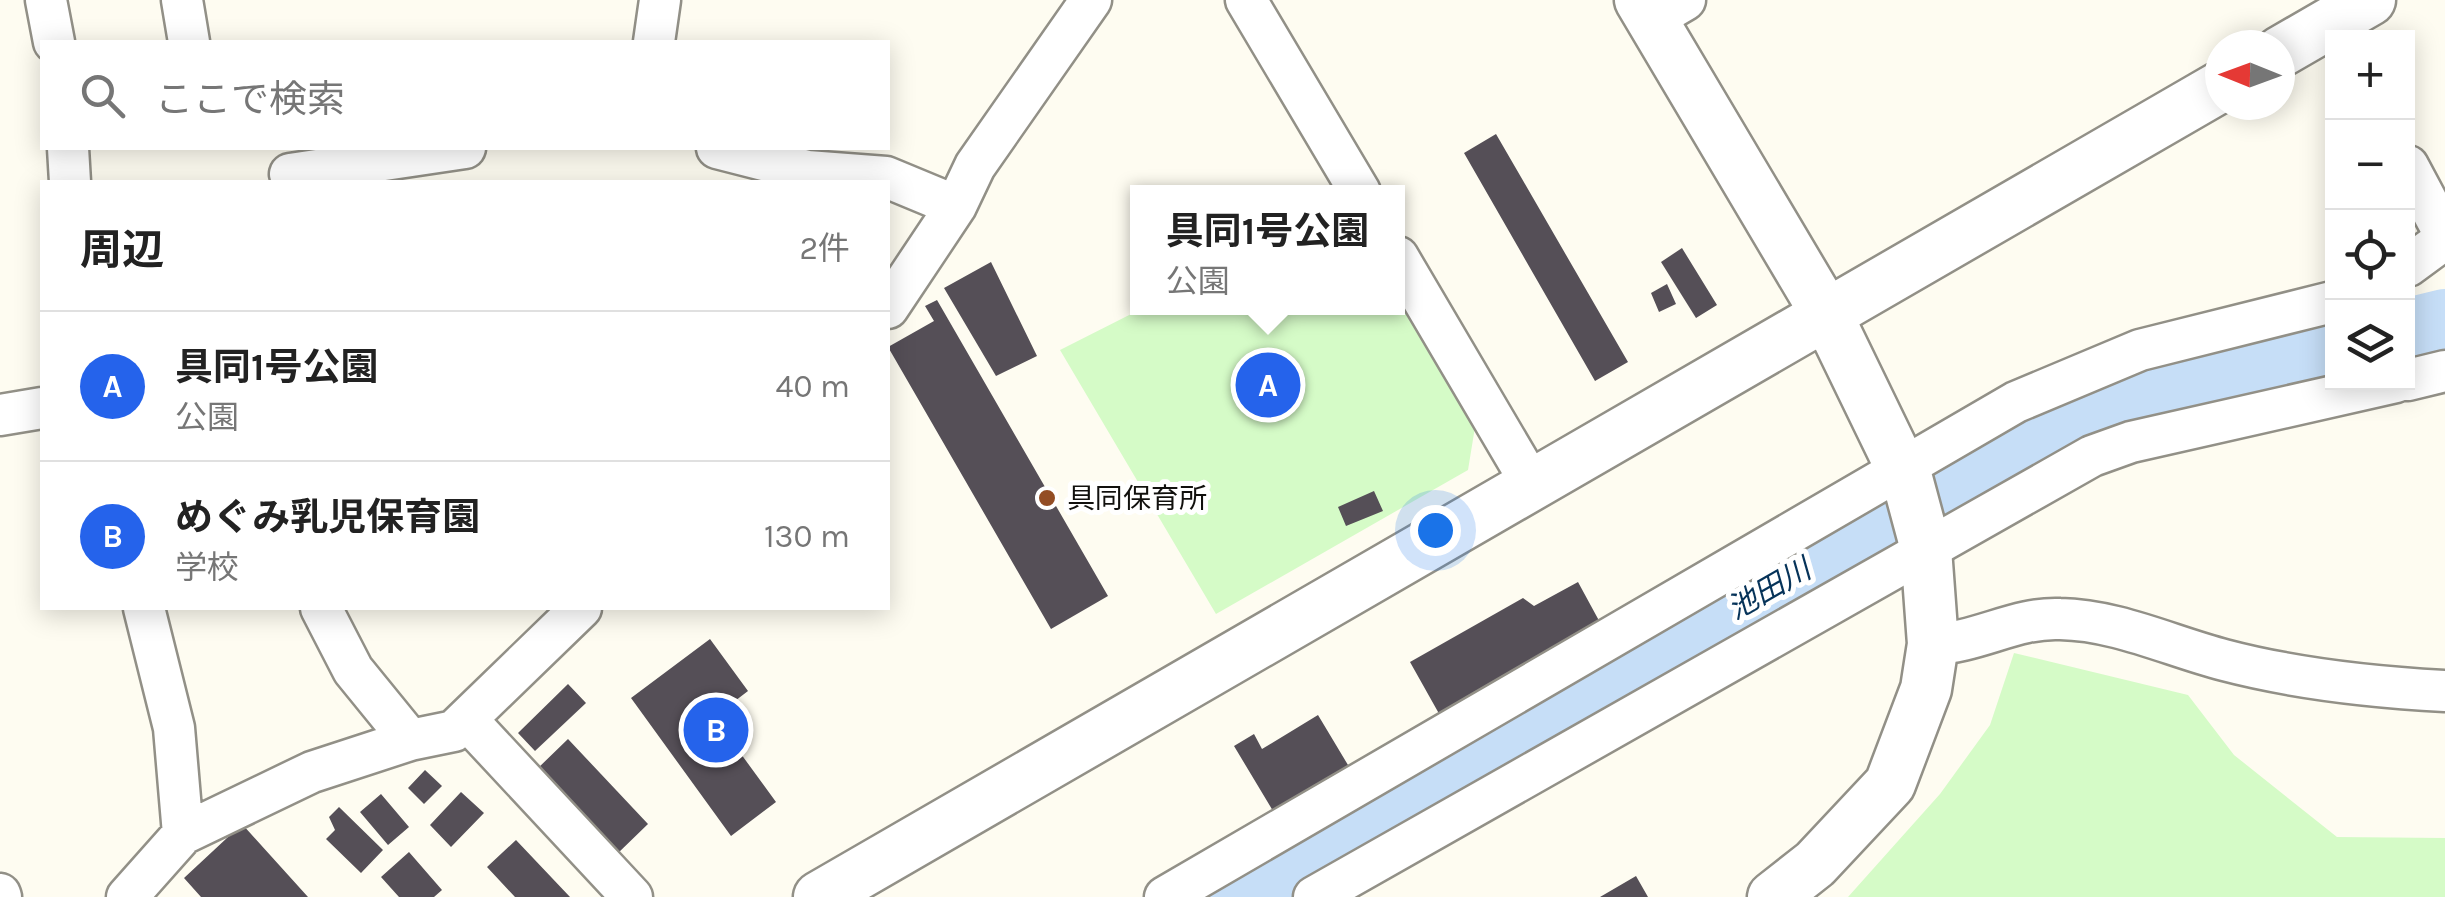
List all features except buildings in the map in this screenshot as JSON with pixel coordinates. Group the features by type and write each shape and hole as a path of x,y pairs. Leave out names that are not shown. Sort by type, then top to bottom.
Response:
{"street":[{"path":"46,0 54,40"},
{"path":"182,0 189,40"},
{"path":"654,40 660,0"},
{"path":"890,305 956,206 975,166 1091,0"},
{"path":"1246,0 1356,185"},
{"path":"1659,7 1827,315 1915,506 1933,644 1926,688 1890,784 1815,864 1773,897"},
{"path":"2295,42 2337,15"},
{"path":"818,897 2205,96"},
{"path":"68,150 70,180"},
{"path":"290,174 452,150"},
{"path":"465,150 466,180"},
{"path":"723,150 816,177 886,177 956,206"},
{"path":"2415,179 2445,237 2415,261"},
{"path":"1405,269 1531,483"},
{"path":"2415,283 2445,277"},
{"path":"1314,897 1915,506 2016,402 2140,350 2325,304"},
{"path":"2415,378 2445,371"},
{"path":"1165,897 1915,506 2130,442 2361,390"},
{"path":"0,416 40,408"},
{"path":"144,610 174,728 182,834"},
{"path":"322,610 353,670 410,740"},
{"path":"128,897 182,834 312,772 410,740 454,731 579,610"},
{"path":"1933,644 1957,643 2028,621 2060,619 2128,630 2227,661 2359,686 2445,691"},
{"path":"468,721 632,897"}],"green space":[{"path":"1405,304 1476,421 1468,470 1216,614 1060,350 1130,315 1405,315"},
{"path":"2014,653 2188,695 2234,755 2337,837 2445,838 2445,897 1848,897 1940,794 1990,725"}],"waterway":[{"name":"池田川","path":"2415,330 2445,323"},
{"name":"池田川","path":"1234,897 1966,475 2102,406 2160,388 2325,351"}],"place":[{"name":"具同1号公園","path":"1268,385"},
{"name":"具同保育所","path":"1047,498"},
{"name":"めぐみ乳児保育園","path":"716,730"}]}
